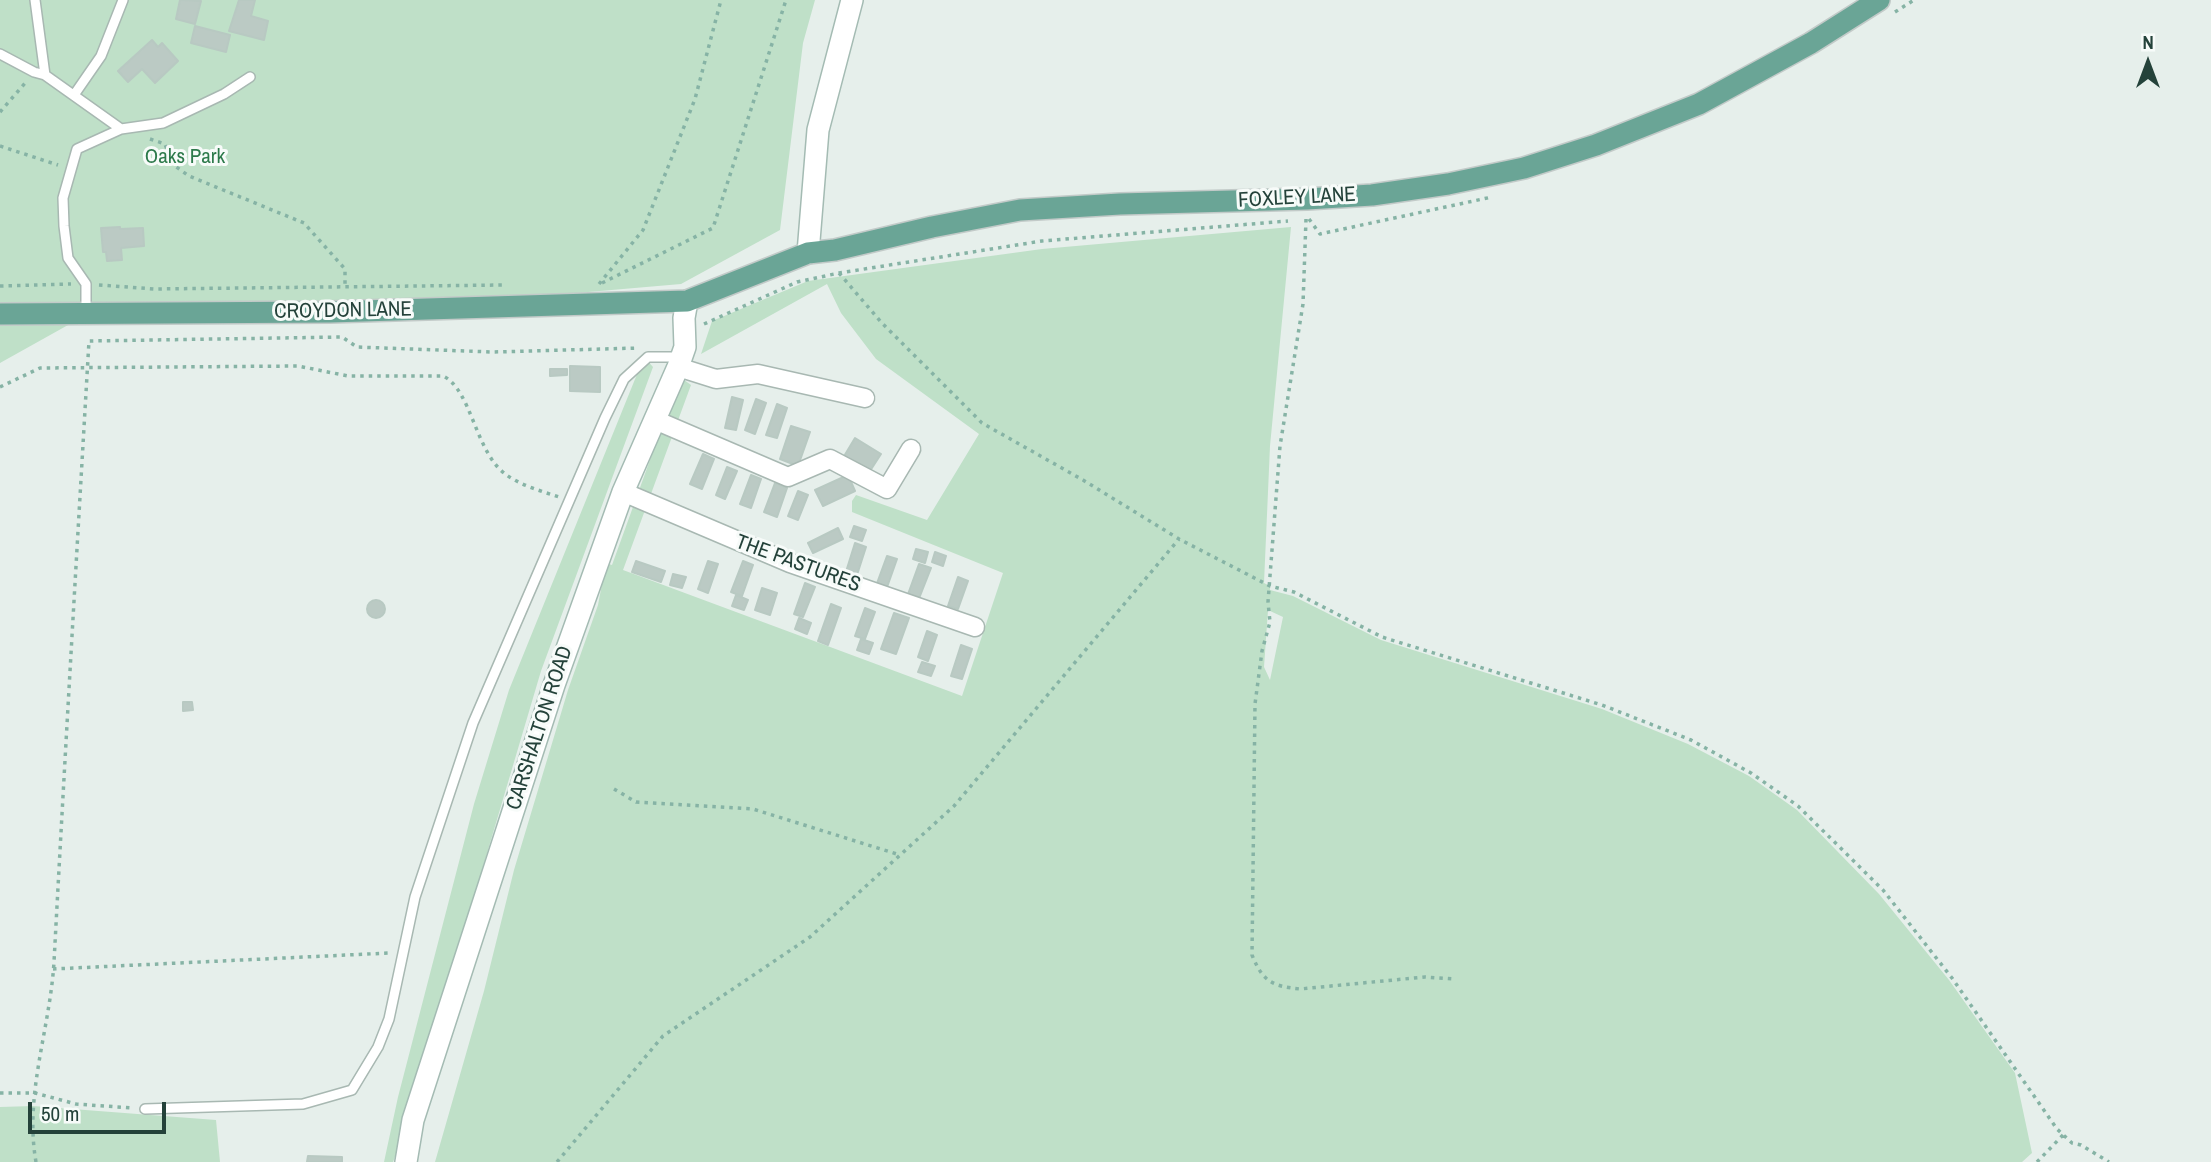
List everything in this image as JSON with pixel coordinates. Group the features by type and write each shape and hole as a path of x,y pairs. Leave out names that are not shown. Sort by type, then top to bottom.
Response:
{"main road":[{"path":"808,253 818,130 852,0"},
{"name":"FOXLEY LANE","path":"687,301 808,253 835,250 1020,210 1372,195 1448,184 1524,168 1596,145 1699,104 1811,43 1880,0"},
{"name":"CROYDON LANE","path":"0,314 330,312 687,301"},
{"name":"CARSHALTON ROAD","path":"406,1162 413,1120 545,711 624,492 682,357 687,301"}],"street":[{"path":"682,357 716,379 758,374 865,398"},
{"path":"655,420 788,477 830,459 887,489 911,449"},
{"name":"THE PASTURES","path":"624,492 790,563 975,627"}],"lane":[{"path":"35,0 45,75"},
{"path":"74,95 101,57 123,0"},
{"path":"0,54 45,75 121,129"},
{"path":"86,315 86,284 68,258 62,198 76,149 121,129 163,123 224,94 250,77"},
{"path":"145,1109 303,1104 352,1090 382,1038 415,897 473,723 569,501 624,379 648,357 682,357"}],"path":[{"path":"721,0 695,99 643,230 597,285 713,228 786,0"},
{"path":"0,112 34,72"},
{"path":"121,129 165,144 172,164 189,176 304,223 345,269 345,286"},
{"path":"0,146 70,169"},
{"path":"1307,199 1303,304 1280,446 1270,622 1262,651 1255,704 1252,955 1258,971 1268,982 1281,987 1300,989 1425,977 1454,979"},
{"path":"682,357 694,344 705,322 797,282 839,273 881,322 982,422 1179,539 1270,586 1294,592 1382,637 1602,705 1691,740 1751,773 1798,806 1883,890 1952,978 2057,1129 2072,1143 2081,1145 2109,1162"},
{"path":"0,286 86,284 155,289 505,285"},
{"path":"36,1162 32,1120 53,969 89,341 342,338 357,347 480,352 646,348"},
{"path":"0,387 40,368 298,366 348,376 443,376 452,380 458,388 480,441 503,472 534,489 569,501"},
{"path":"557,1162 663,1036 810,937 954,806 1179,539"},
{"path":"614,789 636,802 753,809 900,855"},
{"path":"53,969 402,953"},
{"path":"0,1093 35,1093 76,1104 145,1109"},
{"path":"2037,1162 2064,1135"}],"green space":[{"name":"Oaks Park","path":"0,0 815,0 803,43 780,230 681,284 357,312 86,315 0,363"},
{"path":"1291,227 1270,446 1264,583 1270,586 1270,590 1293,596 1381,640 1602,709 1688,744 1749,776 1797,810 1879,894 1949,980 2015,1073 2032,1153 2022,1162 435,1162 484,991 514,870 568,690 598,605 606,563 612,565 680,377 691,385 623,570 962,696 1003,573 852,512 852,501 856,495 927,520 979,434 876,359 841,313 827,284 701,354 712,321 808,281 1042,249","holes":["1268,610 1283,617 1270,680 1264,667"]},
{"path":"644,357 653,367 541,671 405,1130 393,1162 384,1162 398,1097 474,804 509,690"},
{"path":"33,1106 216,1120 220,1162 0,1162 0,1107"}],"building":[{"path":"180,0 201,1 195,24 176,19"},
{"path":"239,0 255,0 251,16 268,21 264,40 229,31"},
{"path":"195,26 230,35 226,52 191,43"},
{"path":"152,40 158,47 162,43 178,61 155,83 142,69 128,82 118,71"},
{"path":"101,228 143,228 144,246 121,248 122,260 107,261 106,252 103,252"},
{"path":"570,366 600,367 600,392 570,391"},
{"path":"550,369 567,369 567,375 550,376"},
{"path":"732,397 743,400 736,430 725,428"},
{"path":"756,399 766,403 755,434 745,430"},
{"path":"777,404 787,408 777,438 766,435"},
{"path":"791,426 810,432 798,466 780,459"},
{"path":"855,438 881,454 868,474 843,458"},
{"path":"703,454 714,459 702,489 690,484"},
{"path":"727,467 737,471 725,499 716,495"},
{"path":"751,475 761,479 751,508 740,504"},
{"path":"848,475 855,491 823,506 815,490"},
{"path":"775,483 787,488 777,517 764,512"},
{"path":"798,491 808,495 798,520 788,516"},
{"path":"854,526 866,530 862,541 850,537"},
{"path":"838,528 843,539 813,553 808,543"},
{"path":"855,543 866,547 856,578 845,575"},
{"path":"916,549 928,552 925,563 913,559"},
{"path":"935,552 946,556 943,566 932,562"},
{"path":"887,556 897,559 886,590 876,586"},
{"path":"636,561 665,571 661,582 632,572"},
{"path":"708,561 718,564 708,593 698,589"},
{"path":"743,561 753,565 742,596 731,592"},
{"path":"919,564 931,568 918,601 907,597"},
{"path":"673,574 686,577 682,588 670,585"},
{"path":"958,577 968,581 958,609 948,606"},
{"path":"805,583 815,587 803,617 794,614"},
{"path":"762,588 777,593 770,615 755,610"},
{"path":"736,595 748,600 744,610 732,606"},
{"path":"376,600 382,603 385,609 382,615 376,618 370,615 367,609 370,603"},
{"path":"831,604 841,608 828,645 818,641"},
{"path":"865,608 875,612 865,639 855,636"},
{"path":"894,613 909,618 896,654 881,649"},
{"path":"799,618 811,623 807,634 795,629"},
{"path":"927,631 937,635 928,661 918,657"},
{"path":"861,639 873,643 869,654 857,650"},
{"path":"961,645 972,649 962,679 951,676"},
{"path":"922,662 935,666 931,676 918,672"},
{"path":"183,702 192,702 193,710 183,711"},
{"path":"308,1156 342,1157 342,1162 307,1162"}]}
